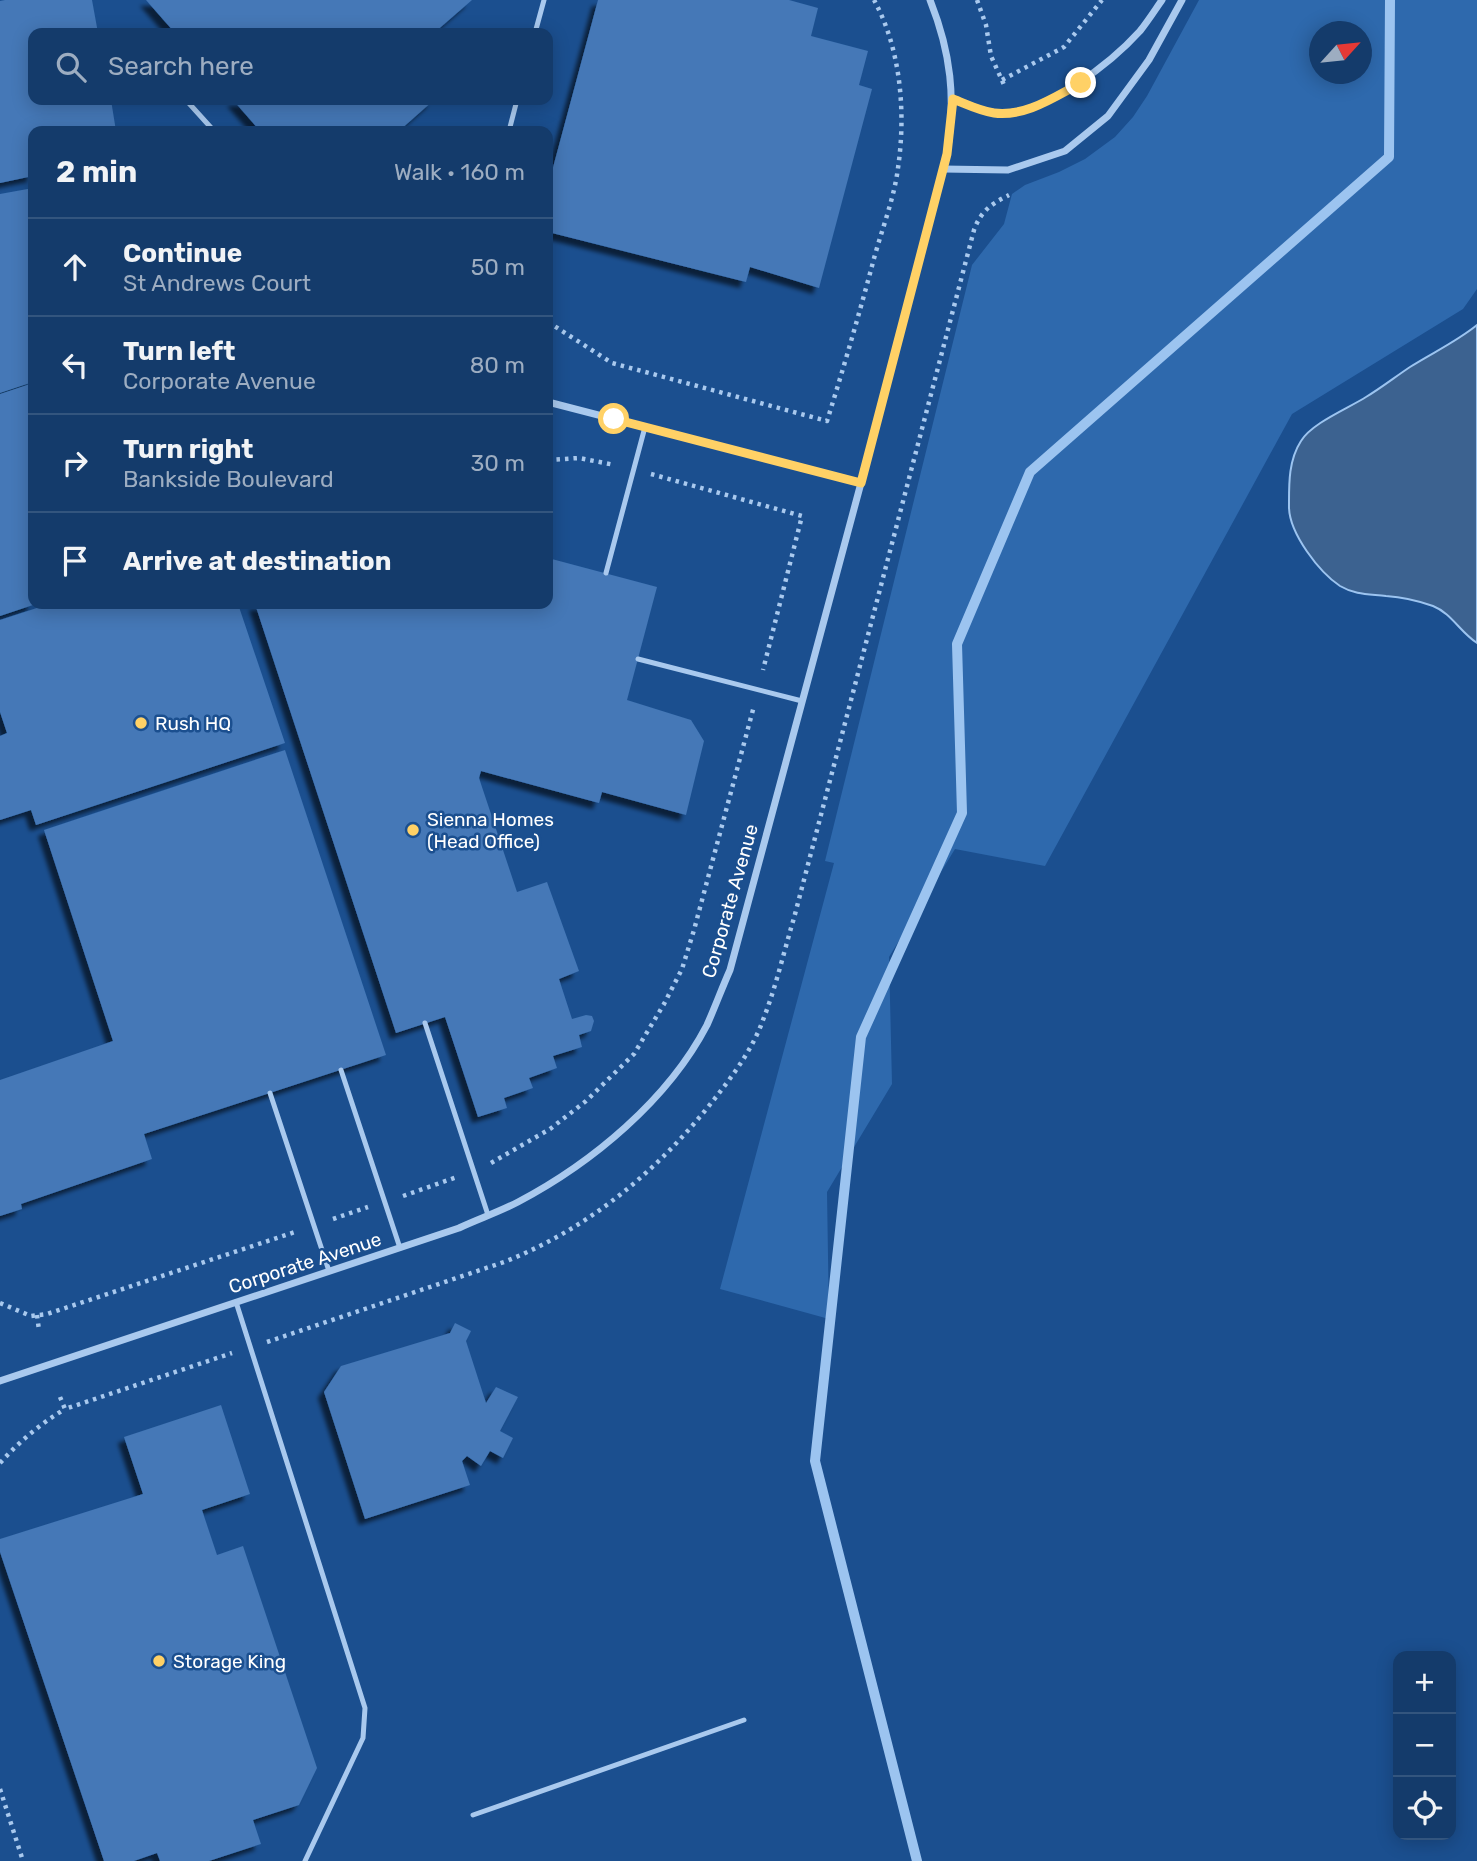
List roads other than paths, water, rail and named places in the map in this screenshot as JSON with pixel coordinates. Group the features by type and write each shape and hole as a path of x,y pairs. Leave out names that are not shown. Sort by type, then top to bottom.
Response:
{"street":[{"name":"Corporate Avenue","path":"0,1381 459,1228 517,1202 562,1175 604,1144 646,1107 680,1066 706,1025 730,970 943,169 953,99 946,50 930,0"},
{"path":"953,99 992,113 1031,109 1081,83 1139,31 1162,0"},
{"path":"943,169 1008,170 1065,152 1108,116 1149,60 1182,0"},
{"path":"553,403 861,483"}],"lane":[{"path":"536,28 544,0"},
{"path":"191,105 209,126"},
{"path":"510,126 516,105"},
{"path":"606,573 645,427"},
{"path":"638,659 802,701"},
{"path":"425,1023 488,1215"},
{"path":"341,1070 400,1248"},
{"path":"270,1093 329,1271"},
{"path":"236,1302 365,1708 363,1738 305,1861"},
{"path":"473,1815 744,1720"}],"waterway":[{"path":"917,1861 815,1461 861,1037 962,813 957,644 1030,472 1389,157 1390,0"}],"place":[{"name":"Rush HQ","path":"141,723"},
{"name":"Sienna Homes (Head Office)","path":"413,830"},
{"name":"Storage King","path":"159,1661"}]}
